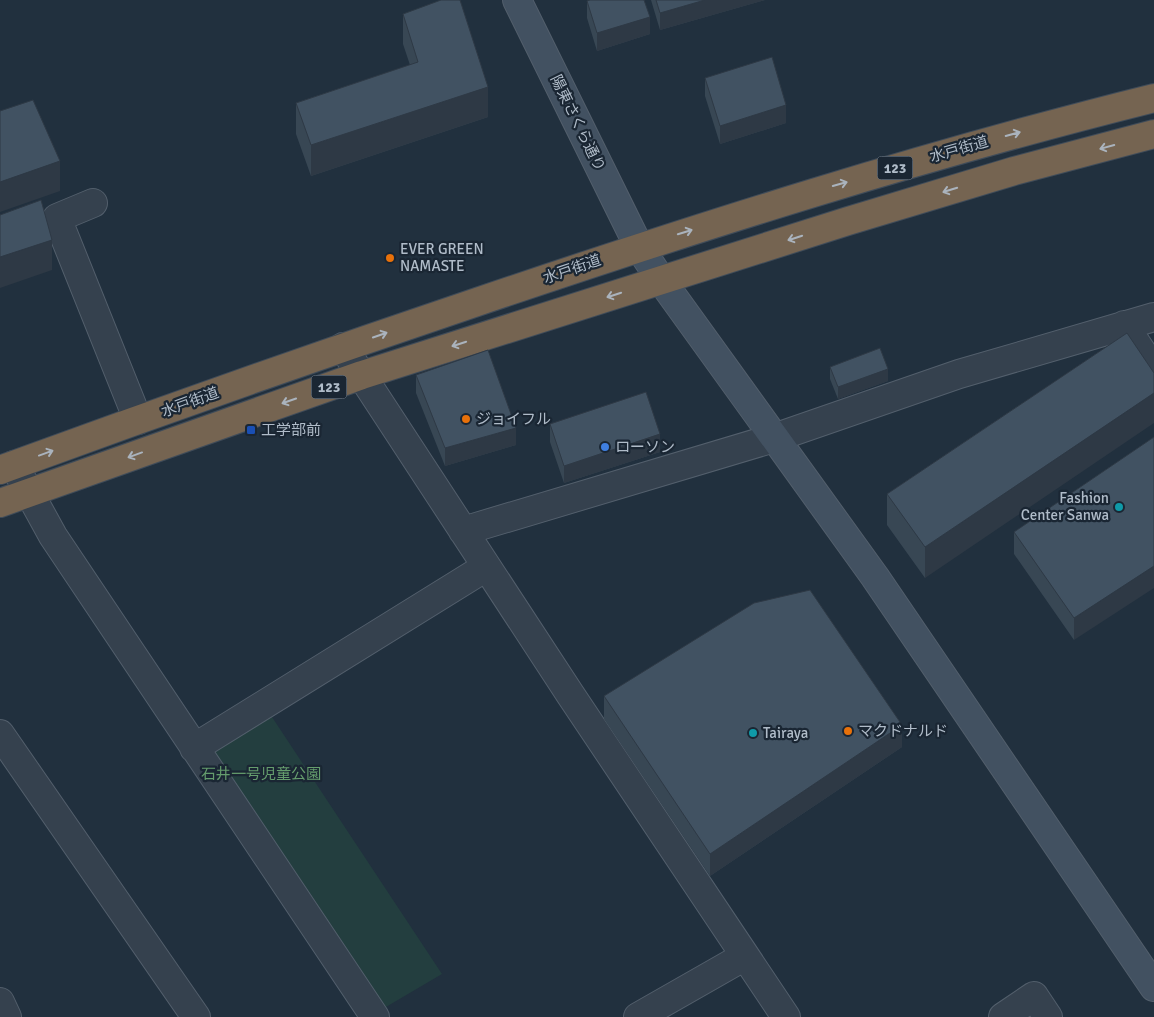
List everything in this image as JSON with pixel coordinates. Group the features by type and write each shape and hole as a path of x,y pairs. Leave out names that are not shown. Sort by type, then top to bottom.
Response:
{"highway":[{"name":"水戸街道","path":"7,467 343,347 639,247 842,183 1000,137 1154,98"},
{"name":"水戸街道","path":"0,503 362,375 848,220 1014,171 1154,134"}],"street":[{"name":"陽東さくら通り","path":"517,0 639,247 875,577 1154,987"},
{"path":"93,204 58,218 138,420"},
{"path":"463,531 774,438 959,374 1154,317"},
{"path":"1124,325 1154,370"},
{"path":"343,347 486,567 786,1017"},
{"path":"7,467 30,493 53,536 375,1017"},
{"path":"194,748 486,567"},
{"path":"0,734 196,1017"},
{"path":"638,1017 745,956"},
{"path":"1003,1017 1034,996 1048,1017"},
{"path":"0,1002 7,1017"}],"green space":[{"name":"石井一号児童公園","path":"268,711 442,974 374,1014 208,750"}],"building":[{"path":"441,0 460,0 488,87 311,145 296,103 418,62 403,14"},
{"path":"644,0 650,17 597,33 587,1"},
{"path":"656,0 705,0 660,13"},
{"path":"772,57 786,105 720,126 705,78"},
{"path":"33,100 60,161 0,182 0,111"},
{"path":"41,200 52,240 0,257 0,215"},
{"path":"1127,333 1154,373 1154,393 925,547 887,494"},
{"path":"880,348 888,369 838,387 830,367"},
{"name":"ジョイフル","path":"488,350 516,428 445,448 416,375"},
{"path":"646,392 660,434 564,466 550,424"},
{"name":"Fashion Center Sanwa","path":"1154,437 1154,566 1074,618 1014,532"},
{"name":"Tairaya","path":"810,590 902,725 710,854 604,696 754,603"}],"place":[{"name":"EVER GREEN NAMASTE","path":"390,258"},
{"name":"ジョイフル","path":"466,419"},
{"name":"工学部前","path":"251,430"},
{"name":"ローソン","path":"605,447"},
{"name":"Fashion Center Sanwa","path":"1119,507"},
{"name":"マクドナルド","path":"848,731"},
{"name":"Tairaya","path":"753,733"}]}
